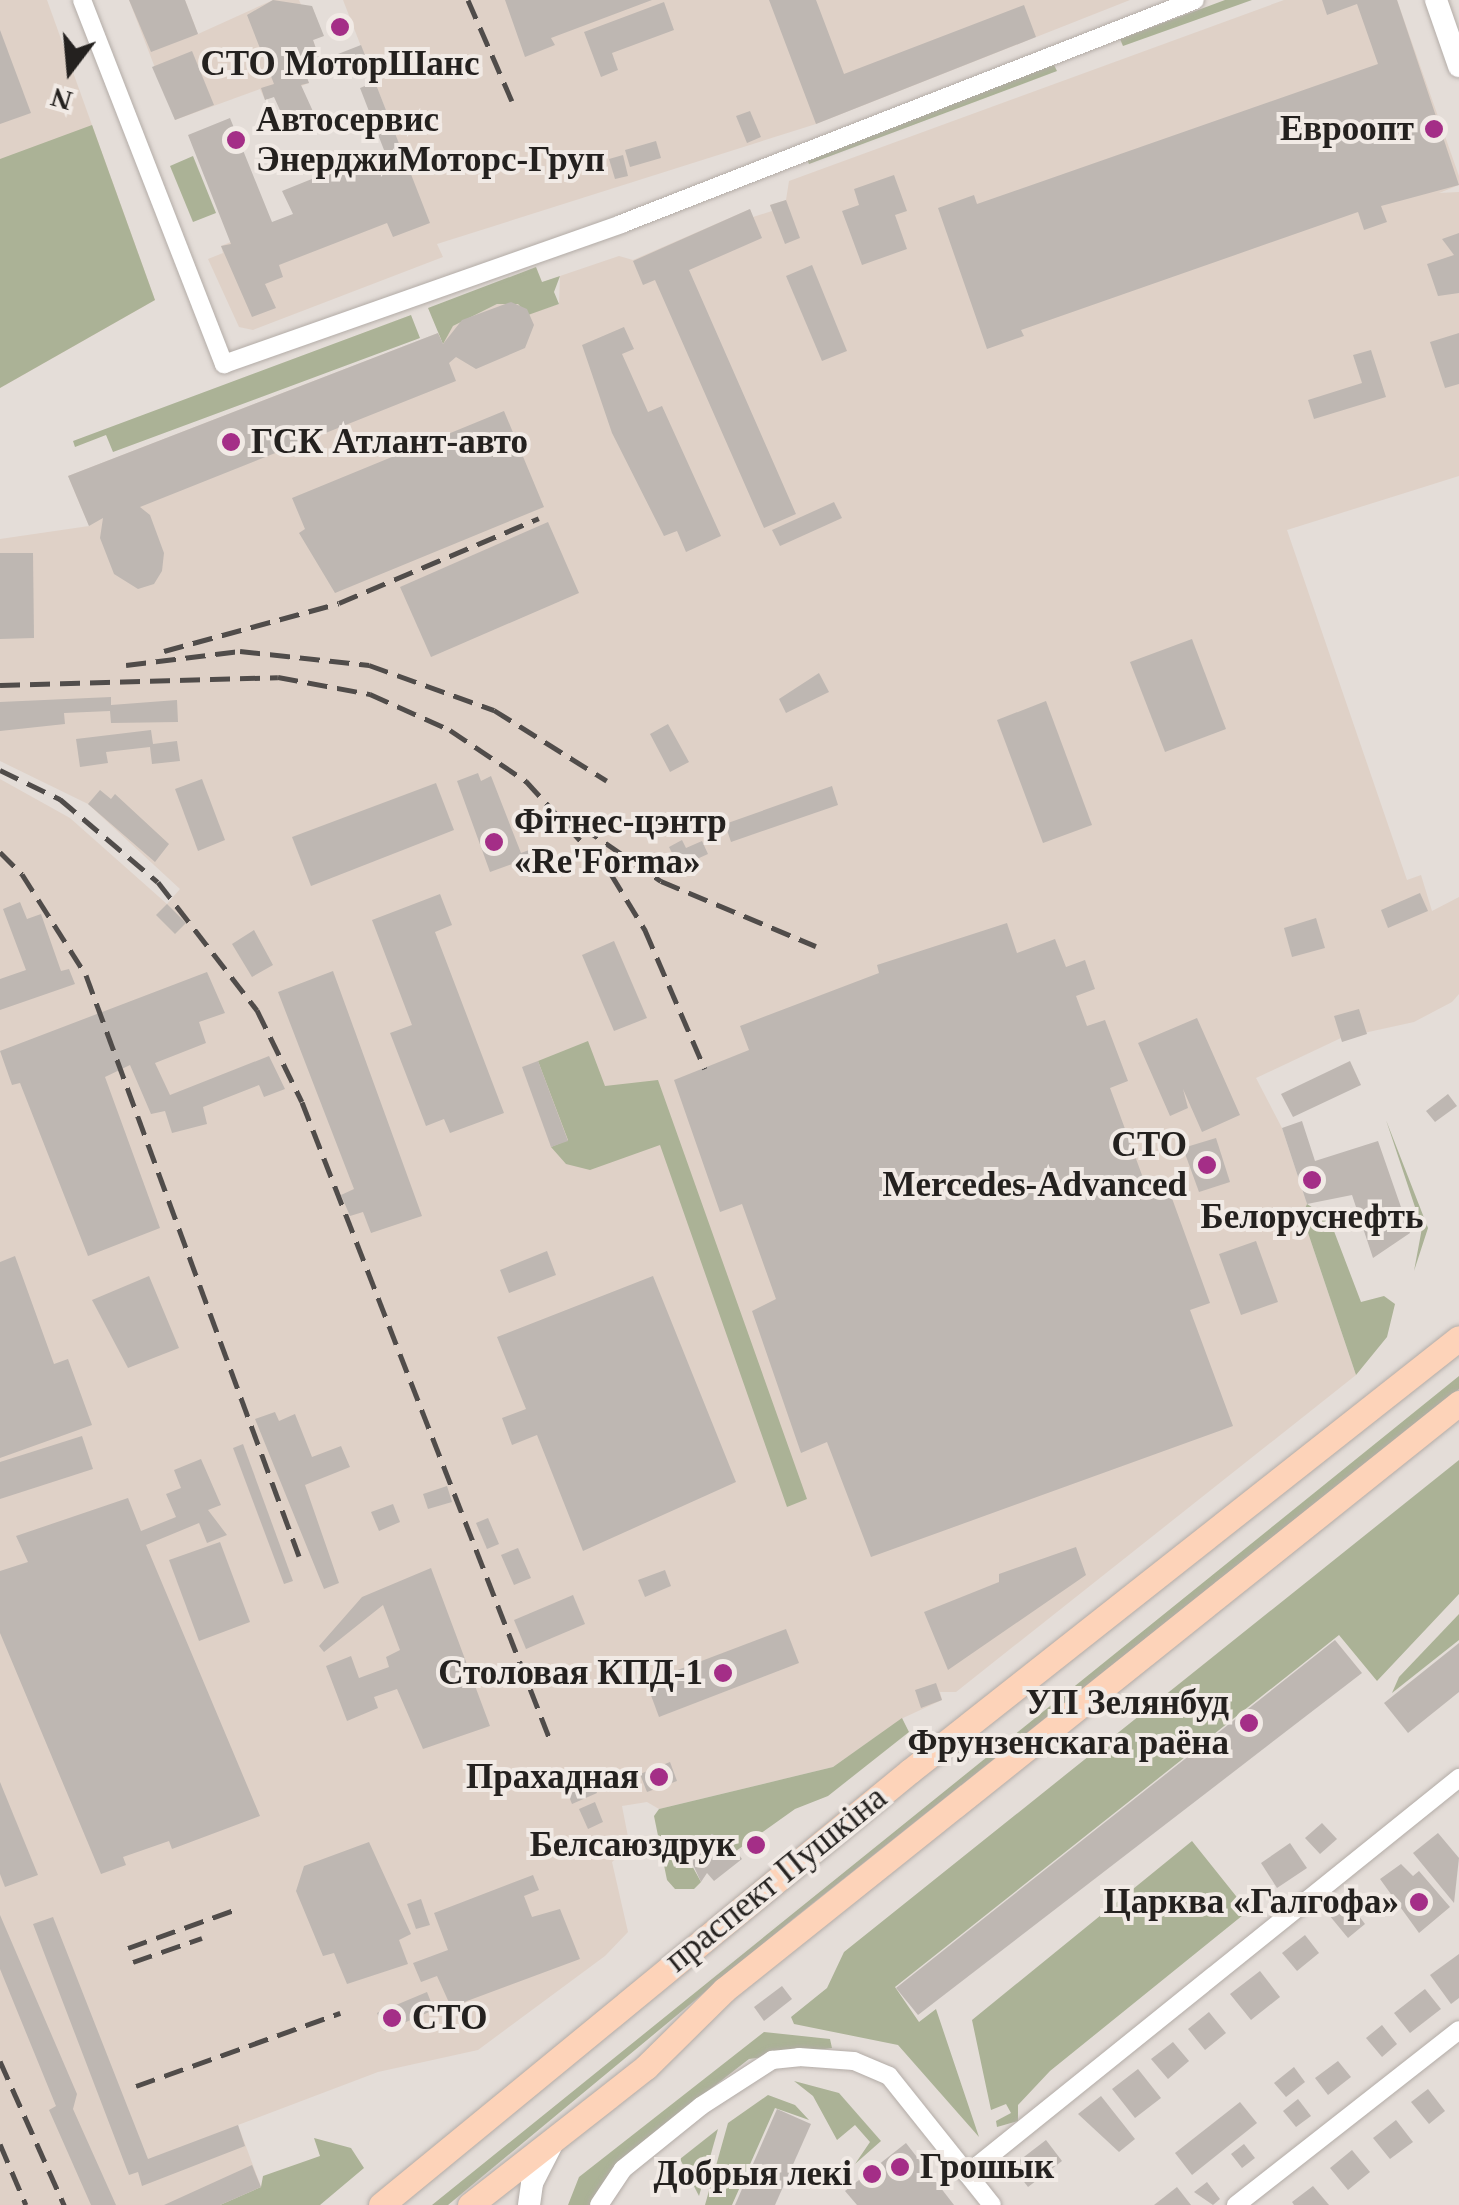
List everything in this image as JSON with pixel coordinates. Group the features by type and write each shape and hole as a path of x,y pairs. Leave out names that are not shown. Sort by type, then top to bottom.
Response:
{"main road":[{"path":"1436,0 1459,66"},
{"name":"праспект Пушкіна","path":"382,2205 882,1793 1459,1338"},
{"name":"праспект Пушкіна","path":"470,2205 646,2067 724,1990 1459,1403"},
{"path":"529,2205 532,2183 554,2140"}],"street":[{"path":"82,0 224,364 621,224 1195,0"},
{"path":"966,2174 1459,1778"},
{"path":"1236,2205 1459,2030"},
{"path":"599,2205 623,2168 702,2106 772,2060 799,2057 854,2061 889,2076 992,2205"}],"shaded area":[{"path":"0,0 47,0 155,300 0,388"},
{"path":"129,0 185,0 198,34 273,0 299,0 303,9 312,6 323,36 313,40 320,60 303,67 309,83 265,100 260,89 175,120"},
{"path":"343,0 1130,0 816,124 437,244 443,257 253,330 239,327 208,259 223,253 221,246 409,170"},
{"path":"1284,0 1397,0 1459,176 1459,185 1439,193 1459,192 1459,476 1287,530 1407,880 1421,875 1432,911 1459,897 1459,994 1452,1002 1414,1022 1341,1038 1256,1078 1282,1128 1307,1204 1302,1215 1356,1375 956,1692 940,1692 942,1700 903,1718 833,1767 659,1809 647,1802 622,1806 630,1847 612,1862 628,1932 605,1956 478,2050 378,2072 238,2125 261,2187 220,2205 0,2205 0,779 70,818 167,904 180,889 88,804 0,761 0,539 89,526 68,476 438,333 442,343 453,326 497,304 518,304 528,314 559,304 560,276 619,256 633,260 750,209 753,217 772,211 770,205 786,200 789,181"}],"green space":[{"path":"1225,0 1252,0 1123,46 1120,39"},
{"path":"1053,63 1057,71 809,164 807,159"},
{"path":"92,125 155,300 0,388 0,159"},
{"path":"193,156 216,213 193,222 170,166"},
{"path":"536,267 542,282 560,276 554,292 559,304 528,315 518,304 497,304 453,326 443,344 428,308"},
{"path":"411,315 420,338 113,452 106,435 75,447 73,441"},
{"path":"588,1041 605,1086 658,1080 807,1499 787,1507 660,1145 590,1170 566,1164 551,1147 568,1140 538,1061"},
{"path":"1386,1120 1428,1228 1414,1271 1422,1228"},
{"path":"1307,1204 1329,1218 1361,1302 1384,1296 1395,1304 1387,1337 1356,1375 1302,1215"},
{"path":"1459,1376 1459,1389 793,1919 448,2205 432,2205"},
{"path":"1459,1460 1459,1594 1377,1681 1339,1635 895,1987 919,2022 936,2009 979,2137 898,2045 794,2024 791,2017 827,1988 844,1952"},
{"path":"1459,1614 1459,1640 1392,1693 1399,1677"},
{"path":"902,1718 909,1732 828,1796 795,1809 736,1851 712,1834 694,1846 690,1862 701,1882 694,1889 675,1889 667,1880 654,1816 659,1809 833,1767"},
{"path":"1192,1841 1248,1911 1050,2071 1018,2105 1018,2121 997,2127 996,2121 1011,2113 1006,2104 991,2110 972,2020"},
{"path":"764,2032 830,2039 832,2048 749,2059 641,2143 593,2205 568,2205 579,2177"},
{"path":"794,2081 839,2093 881,2141 855,2164 870,2142 855,2125 837,2140 813,2096"},
{"path":"768,2095 795,2105 809,2120 775,2108 732,2205 705,2205 728,2123"},
{"path":"718,2129 699,2196 680,2159"},
{"path":"314,2138 351,2148 364,2168 320,2205 220,2205 261,2187 263,2176 320,2156"}],"building":[{"path":"129,0 185,0 198,34 151,52"},
{"path":"273,0 312,6 324,36 313,40 320,60 303,67 309,83 301,85 316,118 289,130 274,97 265,100 261,88 274,84 247,15"},
{"path":"505,0 652,0 551,38 555,45 525,57"},
{"path":"769,0 816,0 844,74 1024,5 1036,37 816,124"},
{"path":"1322,0 1397,0 1459,185 1381,206 1387,222 1364,230 1358,212 1021,330 1024,336 987,349 938,208 974,195 977,204 1378,64 1357,4 1327,15"},
{"path":"664,2 674,30 612,53 618,70 601,77 584,32"},
{"path":"0,30 31,113 0,124"},
{"path":"361,45 370,68 347,77 338,54"},
{"path":"192,51 214,105 175,120 152,67"},
{"path":"375,82 430,223 393,237 387,223 279,265 283,277 265,284 276,308 252,317 221,246 231,244 188,135 230,118 272,222 293,214 282,191 384,150 360,88"},
{"path":"750,111 761,137 747,143 736,116"},
{"path":"656,141 661,158 630,167 625,150"},
{"path":"623,155 628,176 615,179 609,159"},
{"path":"894,175 907,211 895,215 907,249 862,265 842,211 859,205 854,189"},
{"path":"786,200 800,238 785,244 770,205"},
{"path":"750,209 762,238 689,270 796,514 764,528 655,280 643,285 633,261"},
{"path":"1459,233 1459,293 1438,296 1427,264 1454,255 1442,239"},
{"path":"812,265 847,351 822,361 786,276"},
{"name":"ГСК Атлант-авто","path":"511,302 527,309 534,325 525,348 476,369 456,357 449,363 456,381 140,507 150,515 164,553 162,571 154,584 138,589 114,574 100,538 103,518 89,526 68,476 438,333 443,344 462,320"},
{"path":"624,327 634,349 622,354 648,412 662,406 721,536 686,552 677,531 664,536 612,433 582,345"},
{"path":"1459,333 1459,384 1445,388 1430,342"},
{"path":"1371,350 1386,397 1314,419 1308,400 1362,383 1353,355"},
{"path":"504,411 544,507 335,593 299,533 305,529 292,498"},
{"path":"834,502 842,518 780,546 772,530"},
{"path":"548,522 579,593 431,657 400,587"},
{"path":"0,553 33,553 34,638 0,639"},
{"path":"1192,639 1226,729 1165,752 1130,662"},
{"path":"819,673 829,692 786,713 779,699"},
{"path":"111,697 111,705 177,700 178,722 111,723 110,711 64,713 65,724 0,731 0,702"},
{"path":"1046,701 1092,825 1043,843 997,720"},
{"path":"668,724 689,762 670,772 650,734"},
{"path":"151,730 153,744 177,741 180,761 152,764 150,747 106,752 108,763 80,767 76,739"},
{"path":"478,773 481,781 491,776 521,853 529,850 531,857 490,872 457,781"},
{"path":"202,779 225,840 198,851 175,789"},
{"path":"436,783 454,830 311,886 292,837"},
{"path":"832,786 838,805 731,842 725,824"},
{"path":"100,790 111,799 115,794 169,844 155,862 88,804"},
{"path":"682,840 686,848 702,841 708,854 679,867 669,847"},
{"path":"1420,893 1428,911 1388,928 1381,910"},
{"path":"440,894 452,925 435,932 504,1113 450,1133 444,1119 426,1126 390,1033 412,1025 372,920"},
{"path":"20,902 27,919 41,914 61,971 69,969 75,984 0,1010 0,979 26,970 3,909"},
{"path":"167,904 186,923 175,934 156,915"},
{"path":"1316,918 1325,948 1292,957 1284,928"},
{"path":"1007,923 1017,953 1055,939 1066,967 1085,960 1095,989 1076,996 1087,1026 1105,1020 1128,1081 1110,1088 1146,1186 1165,1179 1210,1303 1190,1310 1233,1426 871,1557 827,1442 801,1453 752,1311 776,1299 742,1204 720,1212 674,1080 749,1050 740,1026 879,973 877,965"},
{"path":"254,930 273,965 252,977 232,944"},
{"path":"614,941 647,1018 614,1031 582,955"},
{"path":"333,971 422,1216 371,1233 363,1212 350,1216 341,1195 354,1189 278,992"},
{"path":"207,972 225,1013 199,1022 206,1043 155,1063 170,1095 269,1056 285,1089 264,1097 259,1085 203,1107 207,1124 172,1133 165,1111 151,1114 130,1065 105,1077 160,1228 88,1256 20,1083 12,1085 0,1051"},
{"path":"1359,1009 1367,1034 1342,1042 1334,1016"},
{"path":"1197,1018 1240,1115 1202,1132 1183,1089 1188,1108 1170,1116 1138,1043"},
{"path":"538,1061 568,1141 551,1147 522,1067"},
{"path":"1350,1061 1361,1085 1293,1117 1281,1094"},
{"path":"1448,1094 1457,1106 1435,1122 1426,1111"},
{"path":"1302,1121 1315,1161 1378,1141 1410,1233 1373,1258 1352,1195 1307,1204 1282,1128"},
{"name":"СТО Mercedes-Advanced","path":"1216,1138 1230,1182 1199,1192 1183,1148"},
{"path":"1256,1241 1278,1302 1241,1315 1219,1254"},
{"path":"547,1251 556,1275 509,1293 500,1270"},
{"path":"15,1256 54,1364 68,1359 92,1425 0,1458 0,1262"},
{"path":"149,1276 179,1348 128,1368 92,1300"},
{"path":"653,1276 736,1482 583,1551 537,1435 512,1445 502,1418 526,1409 497,1337"},
{"path":"275,1412 279,1421 295,1414 312,1457 341,1446 350,1467 305,1485 339,1583 324,1589 255,1419"},
{"path":"82,1436 93,1469 0,1499 0,1462"},
{"path":"243,1444 293,1581 284,1584 233,1448"},
{"path":"201,1459 221,1505 208,1510 227,1535 207,1543 199,1523 146,1545 260,1816 172,1849 169,1841 123,1857 126,1865 101,1874 0,1633 0,1571 28,1562 16,1536 128,1498 141,1531 176,1517 166,1494 181,1488 174,1470"},
{"path":"447,1486 452,1502 428,1509 423,1494"},
{"path":"393,1504 400,1522 379,1531 371,1512"},
{"path":"488,1518 499,1544 487,1549 476,1523"},
{"path":"220,1542 250,1622 199,1641 169,1560"},
{"path":"1076,1547 1086,1575 948,1670 924,1612 999,1582 999,1574"},
{"path":"518,1548 531,1578 514,1585 501,1555"},
{"path":"431,1568 490,1726 423,1749 397,1689 374,1697 378,1708 347,1721 326,1666 351,1656 359,1678 389,1667 386,1657 400,1650 383,1605 324,1652 319,1646 362,1597"},
{"path":"665,1570 671,1586 645,1597 638,1580"},
{"path":"573,1595 585,1624 526,1649 514,1620"},
{"name":"Столовая КПД-1","path":"786,1629 799,1663 659,1717 646,1682"},
{"path":"1335,1640 1362,1673 918,2015 896,1988"},
{"path":"1459,1643 1459,1692 1408,1733 1384,1703"},
{"path":"936,1683 942,1700 921,1708 915,1690"},
{"name":"Прахадная","path":"670,1762 677,1781 647,1792 640,1774"},
{"path":"590,1776 597,1793 572,1804 565,1787"},
{"path":"0,1782 38,1875 5,1887 0,1874"},
{"path":"595,1802 603,1822 588,1829 579,1809"},
{"path":"1322,1823 1337,1839 1320,1854 1305,1838"},
{"name":"Царква «Галгофа»","path":"1438,1833 1459,1858 1454,1903 1413,1853"},
{"path":"712,1834 730,1843 742,1859 714,1881 707,1873 701,1882 689,1856"},
{"path":"369,1842 411,1934 399,1940 408,1964 347,1984 334,1953 323,1956 296,1891 304,1866"},
{"path":"1290,1843 1307,1868 1277,1888 1261,1863"},
{"name":"Царква «Галгофа»","path":"1401,1864 1413,1876 1419,1871 1450,1907 1419,1933 1380,1879"},
{"path":"533,1875 539,1890 524,1896 532,1917 560,1909 580,1959 451,2007 437,1976 421,1982 413,1963 448,1950 434,1913"},
{"path":"421,1899 430,1925 416,1929 407,1904"},
{"path":"1347,1900 1365,1924 1348,1938 1329,1915"},
{"path":"0,1915 77,2094 73,2109 116,2205 91,2205 49,2110 56,2106 0,1969"},
{"path":"53,1917 148,2159 238,2125 245,2146 142,2186 138,2172 129,2175 33,1924"},
{"path":"1305,1935 1319,1953 1297,1971 1282,1953"},
{"path":"1459,1954 1459,1998 1451,2004 1430,1975"},
{"path":"1260,1971 1280,1997 1251,2020 1230,1994"},
{"path":"782,1986 792,1999 764,2021 754,2007"},
{"path":"1425,1989 1441,2009 1410,2033 1394,2013"},
{"path":"427,1992 434,2010 385,2031 377,2013"},
{"path":"1209,2012 1226,2033 1205,2050 1188,2029"},
{"path":"1382,2025 1397,2044 1382,2057 1366,2038"},
{"path":"1173,2042 1189,2061 1168,2079 1151,2059"},
{"path":"1338,2061 1351,2077 1328,2095 1315,2078"},
{"path":"1294,2067 1305,2082 1286,2097 1274,2083"},
{"path":"1138,2069 1161,2098 1135,2118 1112,2089"},
{"path":"1428,2089 1445,2111 1429,2124 1411,2102"},
{"path":"1101,2096 1135,2139 1119,2152 1078,2114"},
{"path":"1298,2099 1311,2116 1296,2127 1283,2111"},
{"path":"1240,2102 1257,2123 1192,2175 1175,2153"},
{"path":"777,2109 811,2124 775,2205 735,2205"},
{"path":"1396,2120 1413,2142 1390,2159 1373,2138"},
{"path":"1046,2140 1062,2161 1028,2187 1012,2166"},
{"name":"Грошык","path":"906,2143 954,2205 857,2205 845,2191"},
{"path":"1244,2144 1255,2158 1242,2168 1231,2154"},
{"path":"1352,2150 1370,2172 1348,2190 1330,2168"},
{"path":"252,2165 261,2187 220,2205 164,2205"},
{"path":"1207,2182 1220,2199 1213,2205 1194,2192"},
{"path":"1313,2186 1329,2205 1294,2205 1292,2202"},
{"path":"1177,2187 1191,2205 1154,2205"}],"railway":[{"path":"468,0 512,101"},
{"path":"164,651 339,603 539,518"},
{"path":"126,665 240,651 369,665 494,710 607,781"},
{"path":"0,685 278,677 370,694 450,730 526,781 611,874 645,930 705,1069"},
{"path":"0,770 60,799 158,882 257,1010 302,1102 549,1737"},
{"path":"581,826 661,881 816,946"},
{"path":"0,852 22,874 86,975 299,1556"},
{"path":"128,1948 234,1910"},
{"path":"133,1962 202,1938"},
{"path":"136,2086 340,2013"},
{"path":"0,2061 64,2205"},
{"path":"0,2144 26,2205"}],"place":[{"name":"СТО МоторШанс","path":"340,27"},
{"name":"Евроопт","path":"1434,129"},
{"name":"Автосервис ЭнерджиМоторс-Груп","path":"236,140"},
{"name":"ГСК Атлант-авто","path":"231,442"},
{"name":"Фітнес-цэнтр «Re'Forma»","path":"494,842"},
{"name":"СТО Mercedes-Advanced","path":"1207,1165"},
{"name":"Белоруснефть","path":"1312,1180"},
{"name":"Столовая КПД-1","path":"723,1673"},
{"name":"УП Зелянбуд Фрунзенскага раёна","path":"1249,1723"},
{"name":"Прахадная","path":"659,1777"},
{"name":"Белсаюздрук","path":"756,1845"},
{"name":"Царква «Галгофа»","path":"1419,1902"},
{"name":"СТО","path":"392,2018"},
{"name":"Грошык","path":"900,2167"},
{"name":"Добрыя лекі","path":"872,2174"}]}
